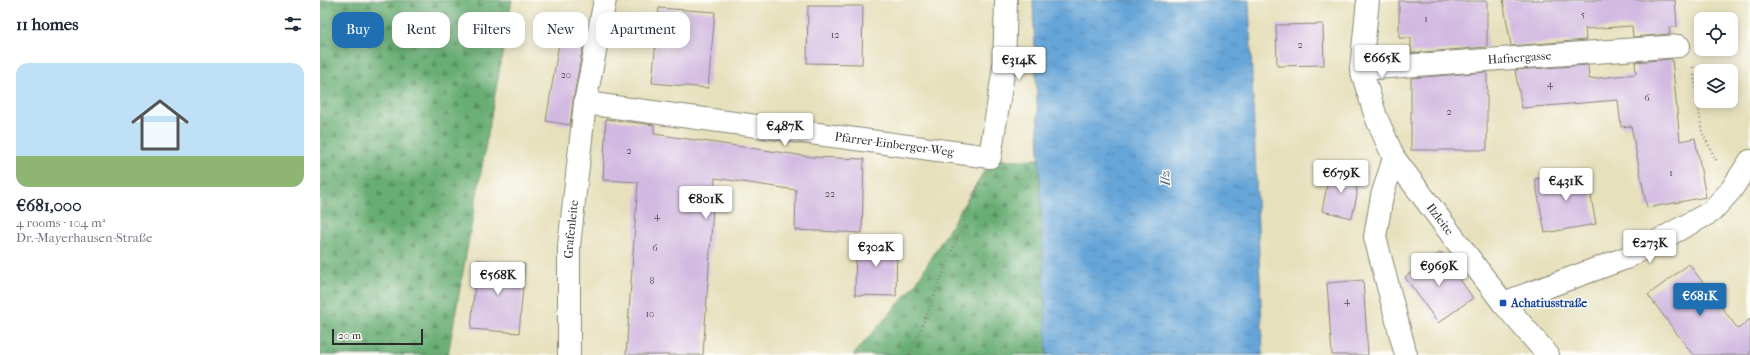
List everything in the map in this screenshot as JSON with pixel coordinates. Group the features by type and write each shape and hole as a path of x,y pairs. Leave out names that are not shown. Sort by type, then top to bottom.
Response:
{"street":[{"name":"Grafenleite","path":"569,355 569,246 585,103 605,0"},
{"path":"990,157 1004,67 1006,0"},
{"path":"1361,68 1368,0"},
{"name":"Hafnergasse","path":"1361,68 1679,46"},
{"name":"Ilzleite","path":"1361,68 1376,117 1394,158 1503,303 1548,355"},
{"name":"Pfarrer-Einberger-Weg","path":"585,103 990,157"},
{"path":"1394,158 1382,196 1375,237 1406,355"},
{"path":"1503,303 1626,258 1711,212 1731,190 1750,161"}],"path":[{"path":"1679,46 1692,60 1702,132 1731,190"},
{"path":"910,355 990,157"}],"green space":[{"path":"320,0 512,0 510,12 458,12 458,48 503,48 448,355 320,355"},
{"path":"1047,159 1050,355 853,355 915,285 991,160"}],"water":[{"name":"Ilz","path":"1033,0 1249,0 1263,355 1047,355"}],"building":[{"path":"1503,0 1675,0 1677,27 1669,27 1670,34 1633,37 1632,26 1585,29 1586,40 1511,46"},
{"path":"1399,1 1487,1 1487,47 1411,53 1411,38 1399,38"},
{"path":"808,6 863,6 862,64 807,63"},
{"path":"659,8 715,12 708,88 652,83 655,48 690,48 690,12 659,12"},
{"path":"1323,24 1324,65 1277,66 1276,25"},
{"path":"558,48 583,48 570,125 546,121"},
{"path":"1672,59 1680,141 1695,138 1706,197 1647,208 1631,126 1621,127 1618,100 1522,108 1515,70 1588,65 1589,79 1636,74 1635,62"},
{"path":"1487,72 1487,150 1411,150 1411,78"},
{"path":"606,119 654,125 654,134 812,157 864,159 862,233 795,230 796,190 715,178 703,355 626,355 638,182 603,180"},
{"path":"1330,170 1356,176 1357,195 1352,218 1322,211"},
{"path":"1586,170 1596,224 1545,233 1535,179"},
{"path":"856,241 897,241 896,296 855,295"},
{"path":"1441,252 1473,298 1438,323 1405,277"},
{"path":"477,260 525,264 519,333 471,329"},
{"path":"1689,264 1738,329 1750,319 1750,355 1693,355 1648,295"},
{"path":"1363,280 1368,355 1332,355 1327,283"}],"place":[{"name":"Achatiusstraße","path":"1503,303"}]}
